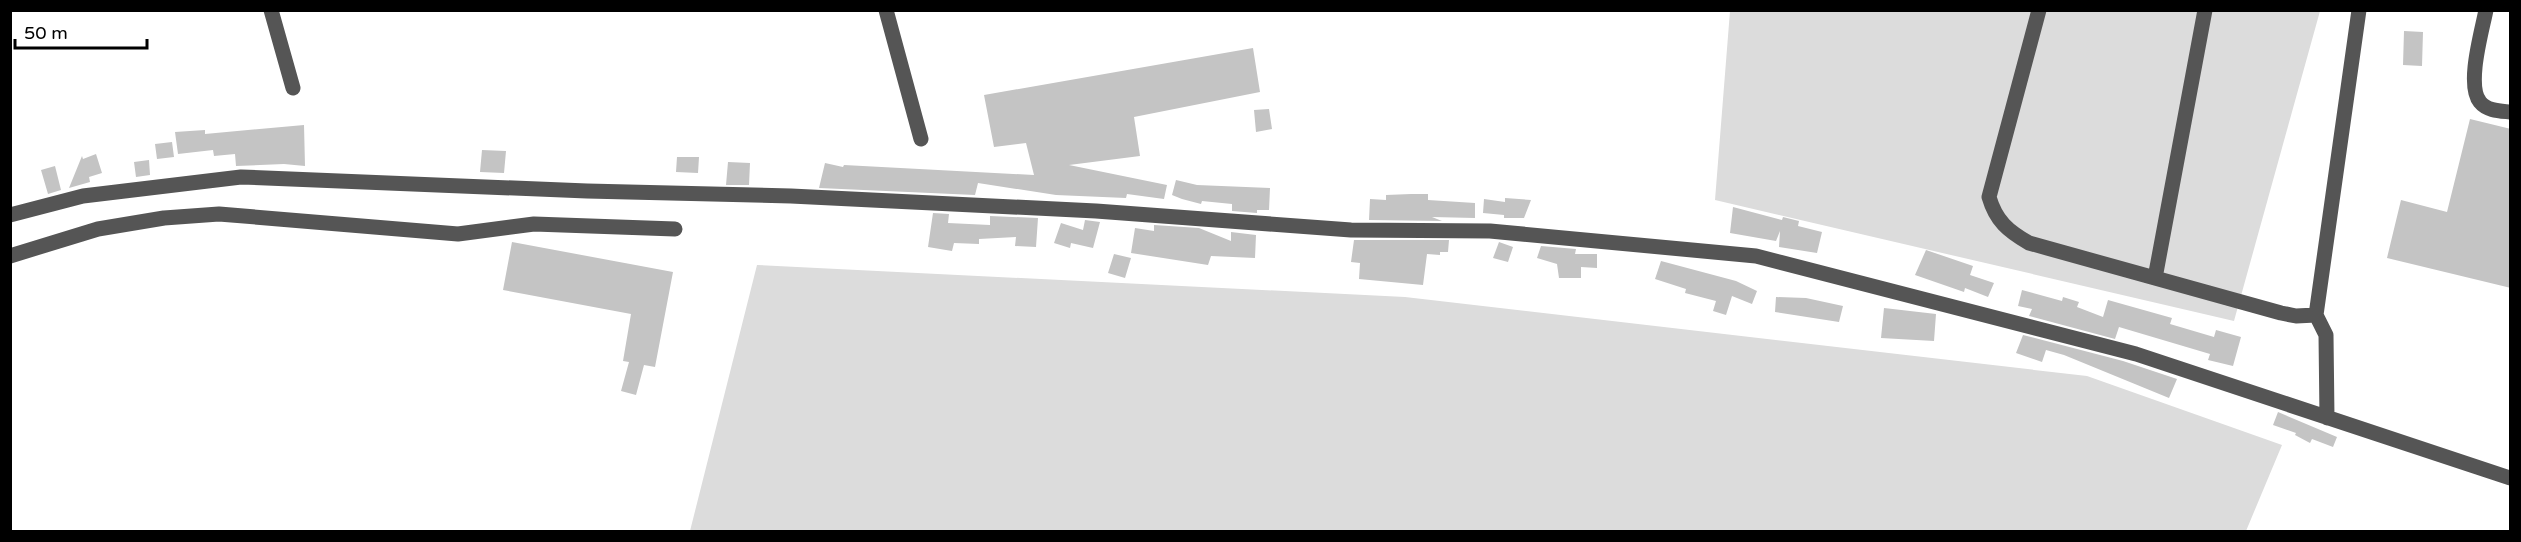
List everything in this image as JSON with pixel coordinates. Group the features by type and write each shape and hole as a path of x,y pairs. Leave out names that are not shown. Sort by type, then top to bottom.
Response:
{"street":[{"path":"271,10 293,88"},
{"path":"886,10 921,139"},
{"path":"2039,10 1989,197 1993,210 2010,232 2029,243 2281,313 2296,316 2316,315"},
{"path":"2155,278 2205,10"},
{"path":"2327,418 2326,335 2316,315 2359,10"},
{"path":"2486,10 2476,66 2476,94 2479,102 2488,108 2511,112"},
{"path":"10,216 83,196 241,177 587,191 790,196 1096,212 1351,230 1490,231 1756,256 2136,354 2511,478"},
{"path":"10,256 98,229 164,218 219,214 458,234 534,224 675,229"}],"shaded area":[{"path":"1730,11 2320,11 2234,321 1715,200"},
{"path":"757,265 1405,297 2087,376 2282,445 2246,531 690,531"}],"building":[{"path":"2404,31 2423,32 2422,66 2403,65"},
{"path":"1253,48 1260,92 1134,117 1140,156 1069,165 1167,185 1164,199 1127,194 1126,198 1056,195 978,183 975,195 819,188 825,163 843,167 844,165 1034,175 1026,143 994,147 984,95"},
{"path":"1269,109 1272,129 1256,132 1254,110"},
{"path":"2470,119 2511,129 2511,288 2387,258 2401,200 2447,212"},
{"path":"304,125 305,166 284,164 236,166 235,154 214,156 213,150 178,154 175,132 205,130 205,134"},
{"path":"172,142 174,157 157,159 155,144"},
{"path":"482,150 506,151 504,173 480,172"},
{"path":"96,154 102,173 89,177 90,182 69,188 82,156 83,159"},
{"path":"677,157 699,157 698,173 676,172"},
{"path":"149,160 150,175 136,177 134,162"},
{"path":"728,162 750,163 749,185 726,185"},
{"path":"55,166 61,190 48,194 41,170"},
{"path":"1176,180 1197,185 1270,188 1269,210 1257,210 1257,213 1232,211 1232,204 1202,201 1201,204 1182,199 1172,195"},
{"path":"1428,194 1428,200 1475,203 1475,218 1432,217 1442,221 1369,220 1370,199 1386,200 1386,195"},
{"path":"1505,198 1531,200 1524,218 1504,218 1504,215 1483,213 1484,199 1505,202"},
{"path":"1733,207 1782,220 1783,217 1799,221 1798,226 1822,232 1817,253 1779,247 1780,231 1776,241 1730,233"},
{"path":"933,213 949,214 948,223 990,225 990,216 1038,218 1036,247 1015,246 1016,237 979,239 979,244 954,243 952,251 928,247"},
{"path":"1085,220 1100,222 1093,248 1071,243 1070,248 1054,243 1061,223 1083,230"},
{"path":"1154,225 1199,228 1231,241 1231,232 1256,235 1255,258 1211,256 1208,265 1131,253 1135,228 1154,231"},
{"path":"1354,240 1449,240 1448,252 1440,252 1440,255 1427,254 1423,285 1359,279 1360,263 1351,262"},
{"path":"512,242 673,272 655,367 644,365 636,395 621,391 629,362 623,361 631,314 503,290"},
{"path":"1499,242 1513,247 1508,262 1493,258"},
{"path":"1541,246 1576,249 1575,254 1597,254 1597,268 1581,267 1581,278 1559,278 1557,264 1537,258"},
{"path":"1926,250 1973,266 1970,275 1994,283 1988,297 1965,288 1964,292 1915,275"},
{"path":"1114,254 1131,258 1125,278 1108,273"},
{"path":"1661,261 1736,281 1757,291 1752,304 1732,296 1726,315 1713,311 1716,301 1685,293 1686,289 1655,279"},
{"path":"2022,290 2062,301 2063,297 2079,302 2077,307 2103,317 2108,300 2172,318 2170,324 2214,337 2216,330 2241,337 2233,366 2208,360 2210,354 2119,327 2115,339 2029,316 2032,309 2018,306"},
{"path":"1776,297 1806,298 1843,306 1839,322 1775,312"},
{"path":"1884,308 1936,314 1934,341 1881,338"},
{"path":"2023,335 2123,361 2177,379 2169,398 2064,355 2046,350 2042,362 2016,353"},
{"path":"2278,412 2337,437 2333,447 2312,439 2310,443 2295,435 2296,433 2273,425"}]}
